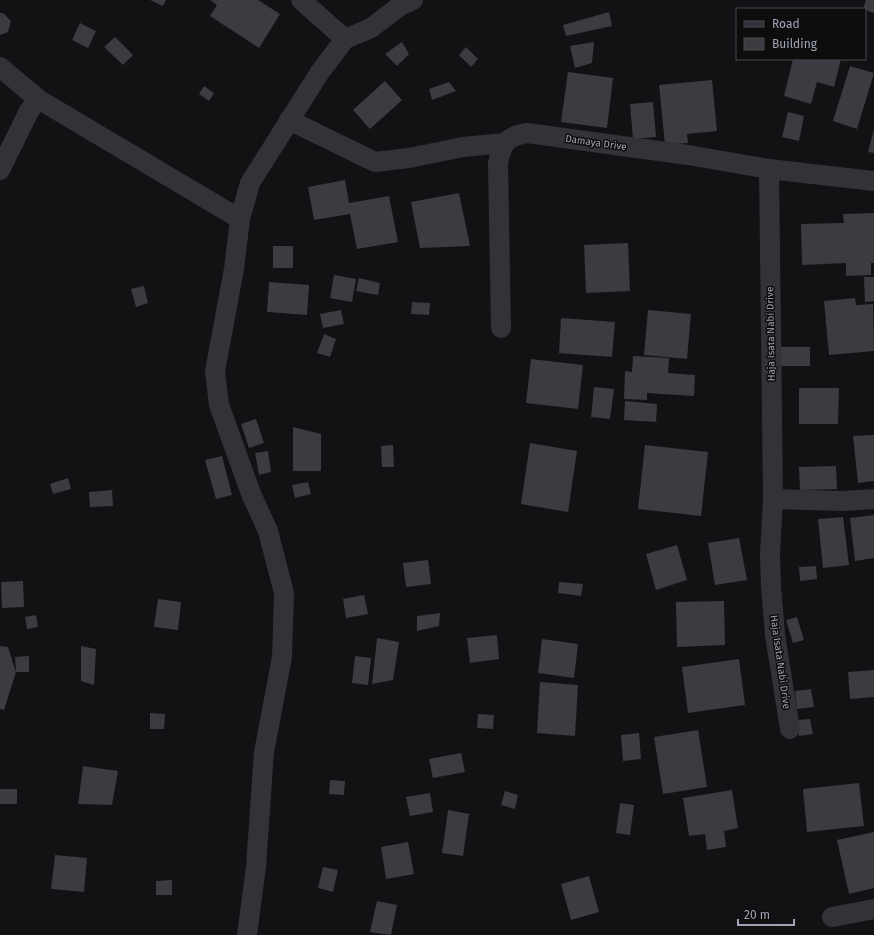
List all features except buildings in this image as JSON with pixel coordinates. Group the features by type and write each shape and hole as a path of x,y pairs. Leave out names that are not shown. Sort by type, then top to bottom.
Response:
{"street":[{"path":"301,0 345,39"},
{"path":"247,935 256,867 264,752 282,657 284,593 268,531 252,496 219,405 215,371 234,269 240,219 250,183 320,72 345,39 371,28 400,6 413,0"},
{"path":"0,67 38,99 240,219"},
{"path":"0,170 28,111 38,99"},
{"path":"289,120 375,162 409,158 463,146 505,143 498,162 501,328"},
{"name":"Damaya Drive","path":"505,143 514,135 527,133 688,155 769,169 874,181"},
{"name":"Haja Isata Nabi Drive","path":"769,169 773,499 770,586 775,635 790,729"},
{"path":"773,499 842,501 874,499"},
{"path":"832,917 874,909"}]}
